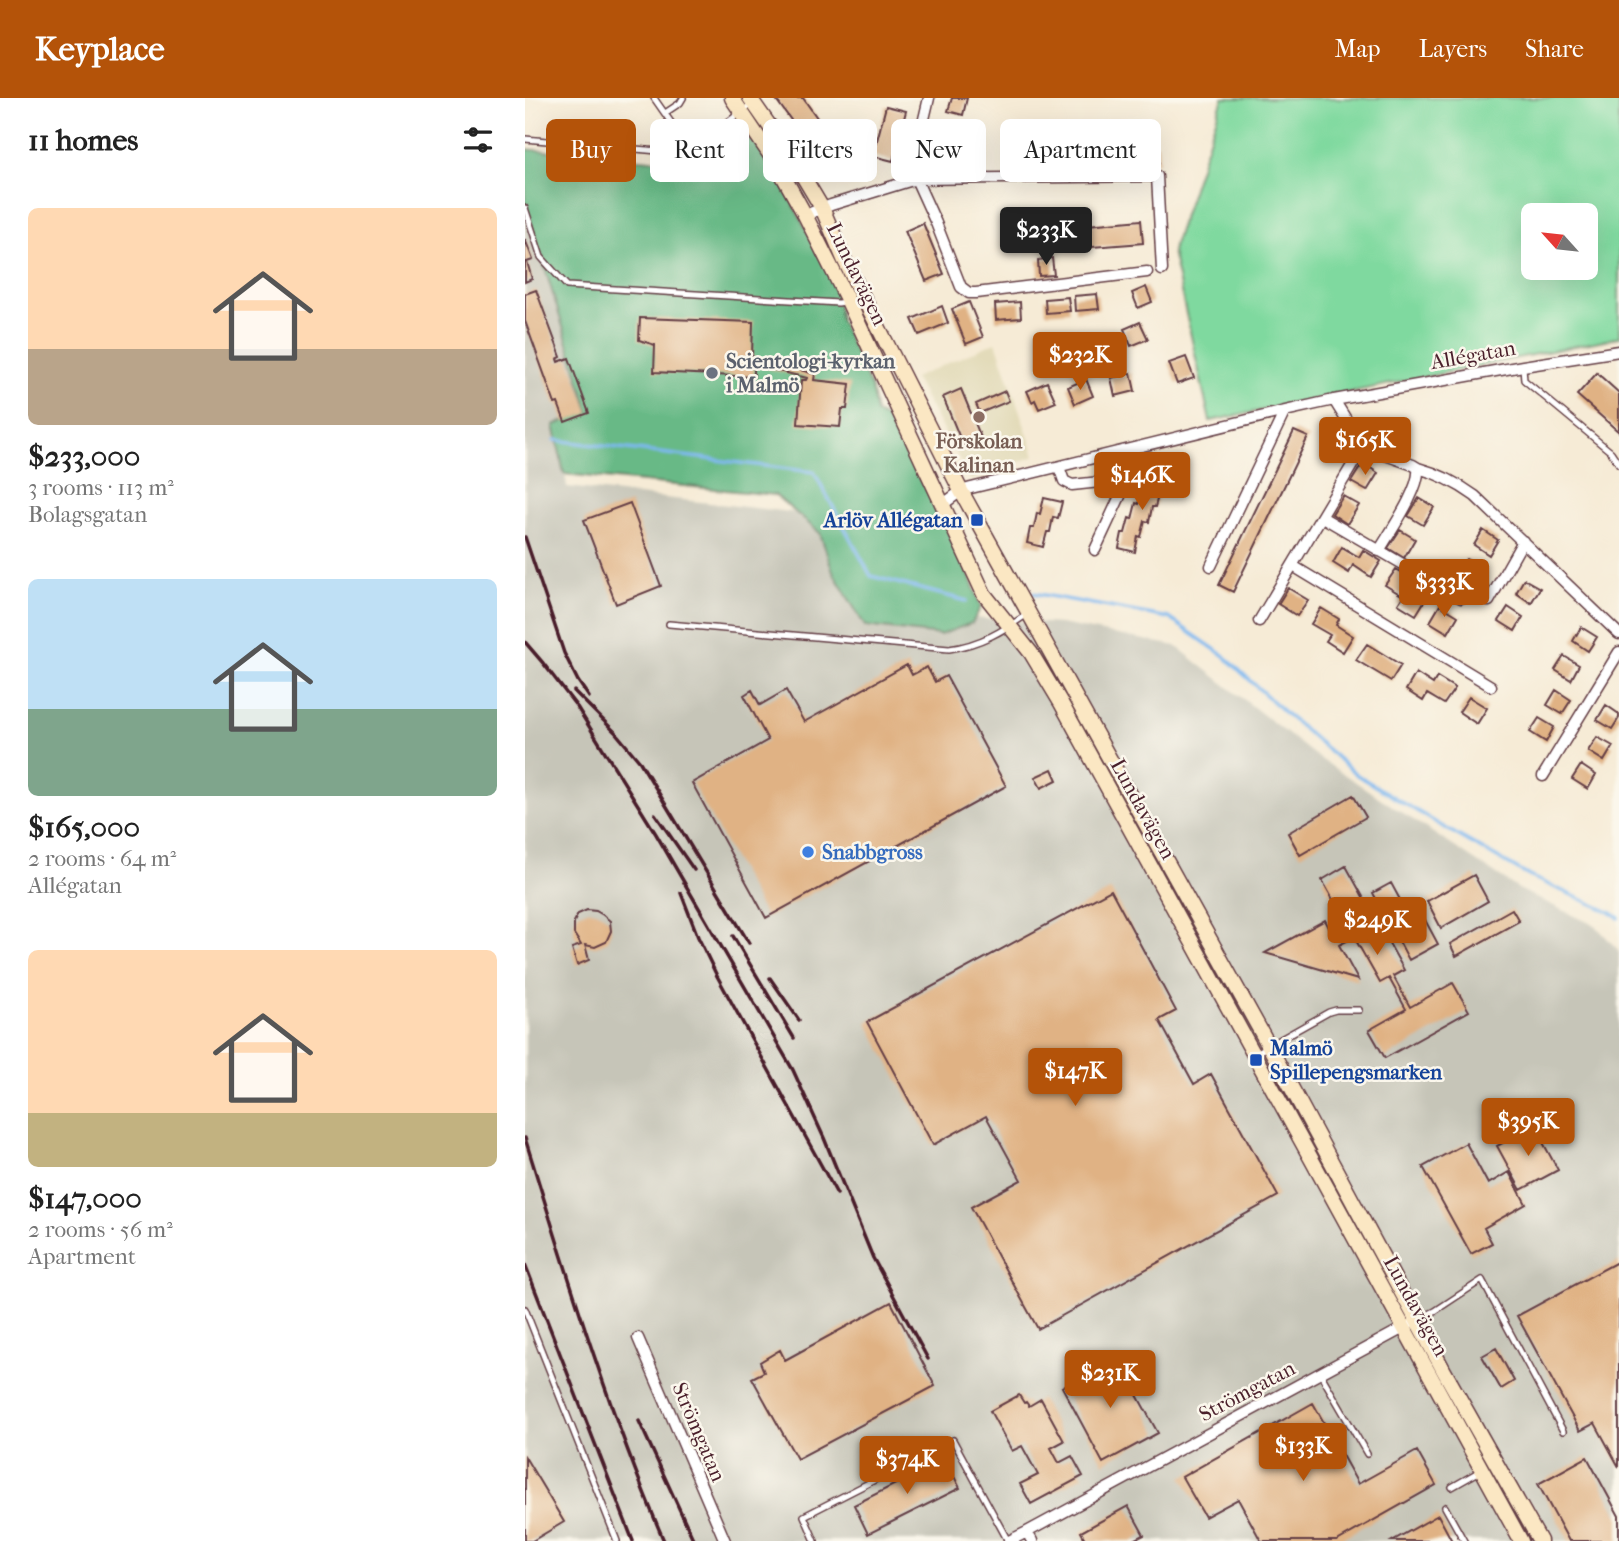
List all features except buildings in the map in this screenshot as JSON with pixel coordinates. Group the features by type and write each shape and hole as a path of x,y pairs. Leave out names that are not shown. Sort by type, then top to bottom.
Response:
{"main road":[{"name":"Lundavägen","path":"732,98 777,165 805,215 848,301 984,594 1031,653 1061,703 1253,1055 1540,1541"},
{"name":"Lundavägen","path":"752,100 822,208 844,259 961,491 1269,1046 1482,1470 1521,1541"}],"street":[{"path":"924,119 929,98"},
{"path":"986,178 1157,176 1162,270"},
{"path":"805,215 906,182"},
{"path":"917,182 961,287 969,293 1147,272"},
{"name":"Allégatan","path":"942,505 961,491 1285,411 1523,366 1619,351"},
{"path":"1334,401 1363,447 1445,477 1475,496 1619,635"},
{"path":"1211,566 1285,411"},
{"path":"1259,621 1363,447"},
{"path":"1059,467 1064,481 1072,485 1128,479 1095,550"},
{"path":"1379,551 1413,492 1419,478 1418,468"},
{"path":"1322,517 1461,598"},
{"path":"1489,601 1523,541"},
{"path":"1293,566 1491,686"},
{"path":"1543,776 1619,652"},
{"name":"Strömgatan","path":"1009,1541 1029,1536 1411,1324"},
{"name":"Strömgatan","path":"638,1338 725,1541"}],"lane":[{"path":"654,98 669,119"},
{"path":"665,113 683,98"},
{"path":"732,119 752,100"},
{"path":"525,139 650,151"},
{"path":"525,208 541,257 568,286 825,303 848,301"},
{"path":"1523,366 1524,380 1611,453 1619,464"},
{"path":"669,624 949,649 977,644 1010,627 1029,613"},
{"path":"1253,1055 1329,1012 1359,1010"},
{"name":"Strömgatan","path":"1411,1324 1482,1280 1563,1431"},
{"path":"525,1310 617,1541"},
{"path":"1320,1373 1367,1454"},
{"path":"815,1541 804,1516 953,1440 1009,1541"},
{"path":"1453,1487 1482,1470"},
{"path":"1445,1507 1464,1541"}],"shaded area":[{"path":"525,209 595,413 558,428 567,487 817,515 912,614 1060,624 1176,646 1313,754 1520,890 1596,926 1619,951 1619,1541 525,1541"},
{"name":"Förskolan Kalinan","path":"996,342 1035,456 971,480 914,378"}],"green space":[{"path":"1223,98 1619,98 1619,337 1210,421 1172,251"},
{"path":"749,140 753,140 763,153 763,182 782,182 836,287 840,320 871,387 876,413 888,419 921,482 932,494 970,577 981,607 972,623 940,635 865,626 833,572 820,533 775,495 564,474 554,425 589,412 525,203 525,149 546,151 546,182 636,182 636,159 650,160 650,182 749,182"}],"waterway":[{"path":"555,440 814,472 871,576 967,601"},
{"path":"1033,593 1169,618 1223,655 1357,775 1529,876 1619,918"}],"railway":[{"path":"525,537 564,653 589,697"},
{"path":"525,642 577,707 656,834 793,1070 873,1258 928,1359"},
{"path":"574,691 615,732 640,762 749,943"},
{"path":"655,814 694,870"},
{"path":"681,893 717,976 837,1194"},
{"path":"733,936 794,1038"},
{"path":"770,978 799,1020"},
{"path":"525,1138 606,1392 664,1541"},
{"path":"525,1264 633,1541"},
{"path":"639,1421 694,1541"}],"place":[{"name":"Scientologi-kyrkan i Malmö","path":"712,373"},
{"name":"Förskolan Kalinan","path":"979,417"},
{"name":"Arlöv Allégatan","path":"977,520"},
{"name":"Snabbgross","path":"808,852"},
{"name":"Malmö Spillepengsmarken","path":"1256,1060"}]}
